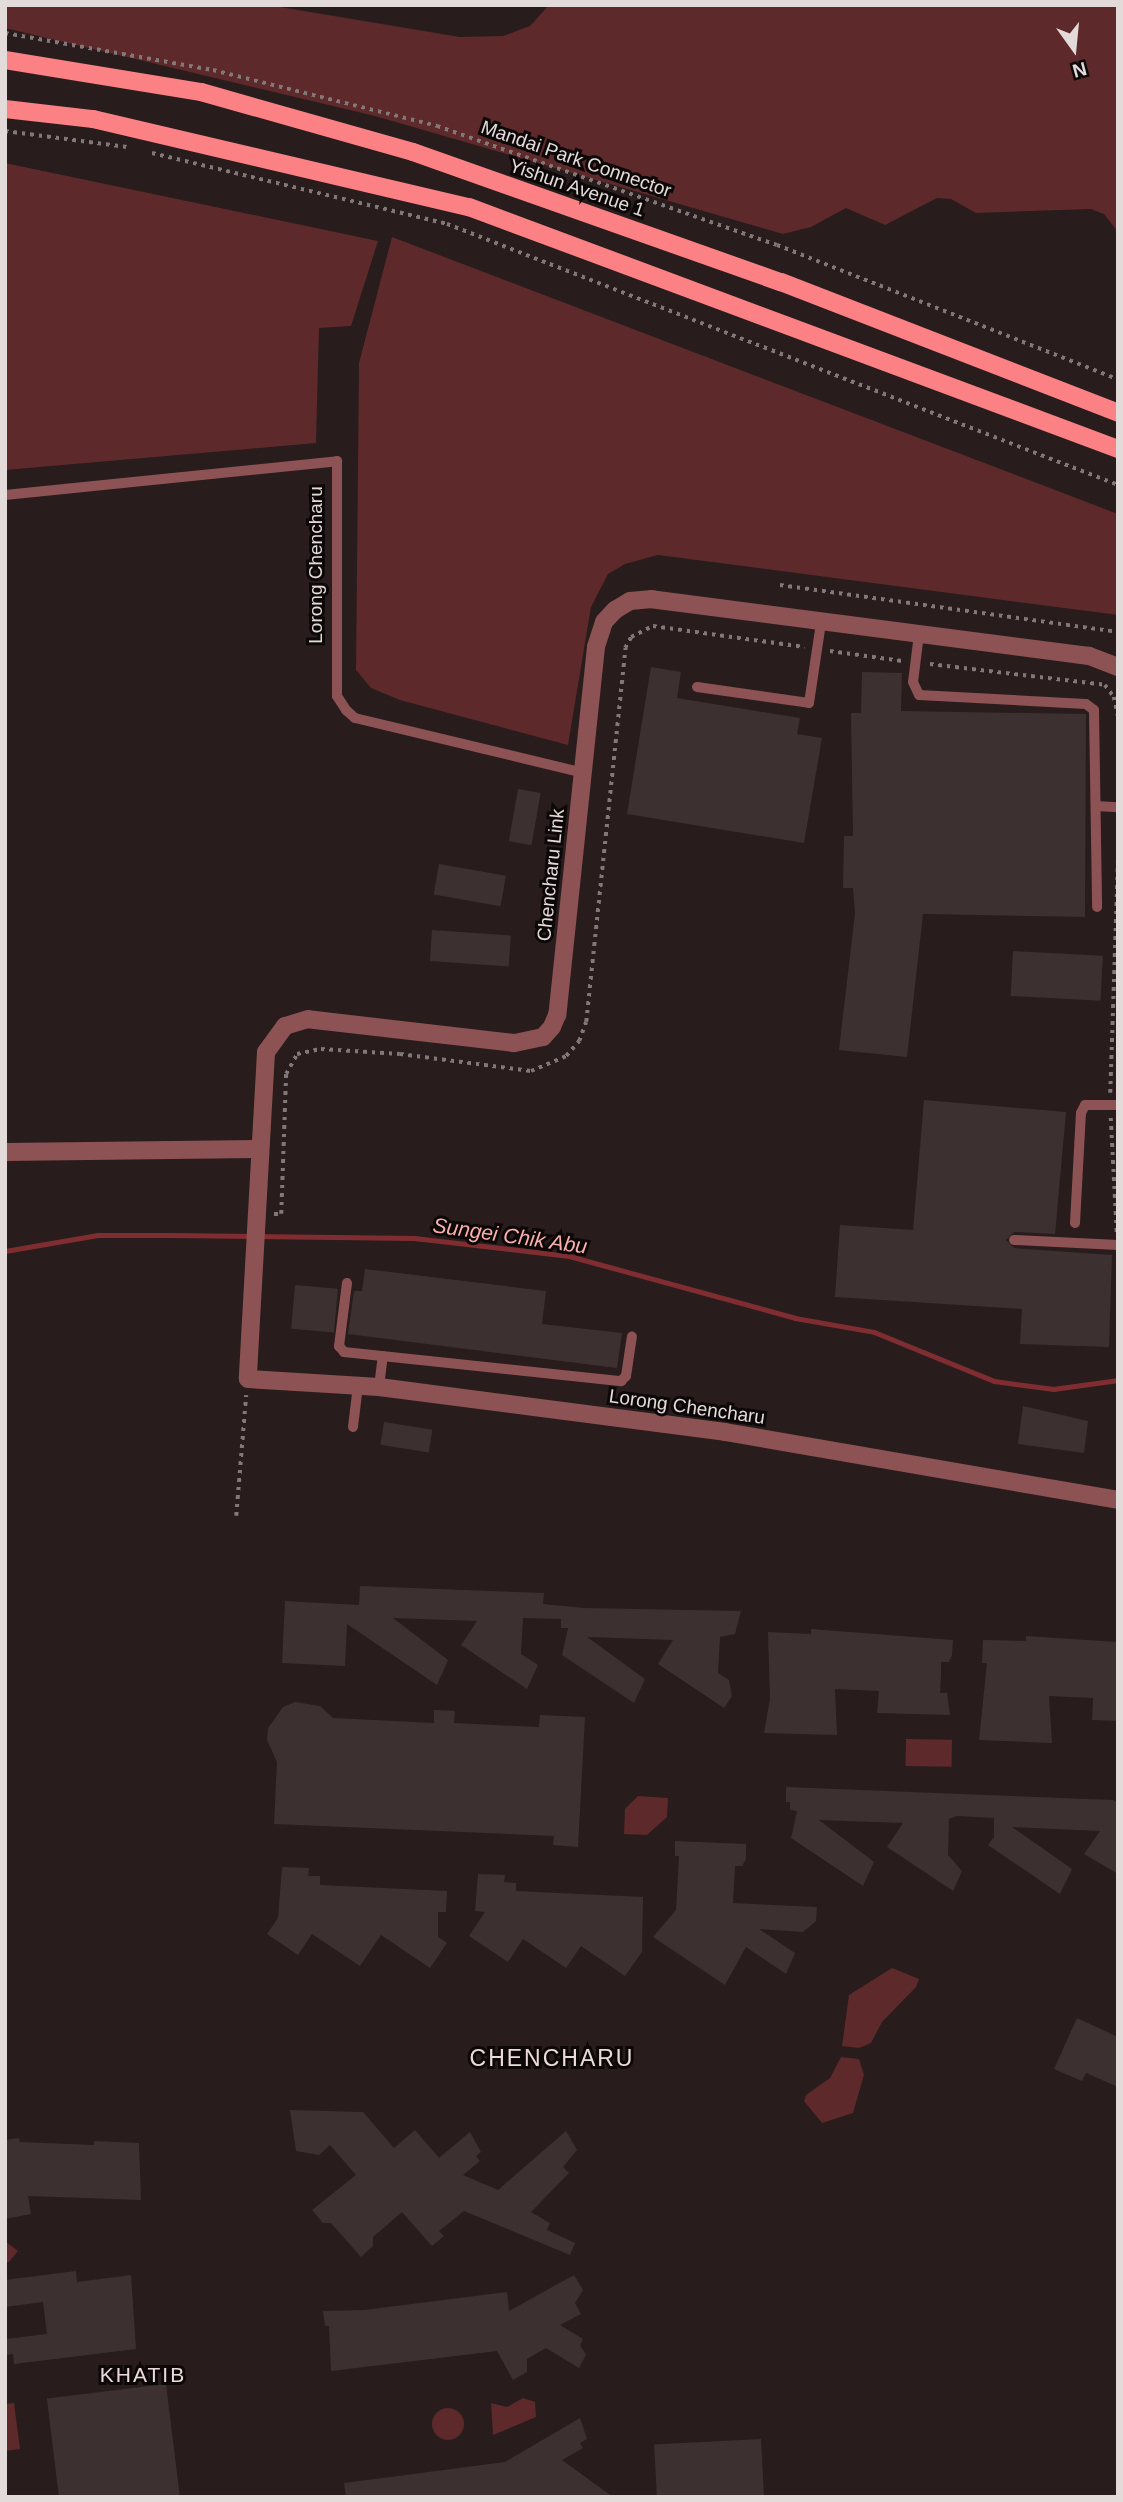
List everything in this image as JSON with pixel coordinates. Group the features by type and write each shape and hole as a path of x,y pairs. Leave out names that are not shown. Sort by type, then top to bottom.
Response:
{"main road":[{"name":"Yishun Avenue 1","path":"5,60 201,92 413,152 780,282 1118,413"},
{"path":"5,109 93,119 469,207 991,398 1118,449"}],"street":[{"name":"Chencharu Link","path":"248,1379 253,1265 263,1216 258,1149 266,1052 274,1037 295,1021 514,1043 543,1037 552,1027 584,772 596,647 604,622 615,610 630,601 652,599 1089,656 1118,667"},
{"path":"5,1152 258,1149"},
{"name":"Lorong Chencharu","path":"248,1379 379,1387 725,1432 1118,1500"}],"lane":[{"name":"Lorong Chencharu","path":"5,495 337,461 337,696 346,710 355,718 584,772"},
{"path":"697,687 809,703 821,623"},
{"path":"919,634 914,687 919,695 1091,707 1096,717 1097,907"},
{"path":"1096,806 1118,807"},
{"path":"1075,1223 1081,1114 1085,1105 1118,1105"},
{"path":"1014,1240 1118,1245"},
{"path":"347,1283 340,1350 621,1381 626,1376 632,1336"},
{"path":"379,1387 383,1356"},
{"path":"352,1427 358,1385"}],"path":[{"name":"Mandai Park Connector","path":"5,33 213,70 437,126 777,245 1118,379"},
{"path":"5,131 124,147 447,224 1118,485"},
{"path":"780,585 1118,632"},
{"path":"263,1216 281,1214 286,1074 297,1054 321,1049 400,1054 531,1071 566,1056 579,1041 586,1022 625,648 639,629 653,626 916,663 1090,681 1105,685 1118,716"},
{"path":"1118,850 1109,1079 1118,1245"},
{"path":"236,1516 248,1379"}],"shaded area":[{"path":"5,5 268,5 460,37 503,36 530,26 549,5 1118,5 1118,232 1104,214 1091,209 976,213 951,199 937,198 885,225 846,208 811,227 783,234 375,116 5,28"},
{"path":"5,163 378,241 351,326 319,328 316,443 5,470"},
{"path":"392,237 1118,514 1118,615 658,555 625,564 608,574 591,607 568,745 400,700 371,688 356,670 359,363"},
{"path":"906,1739 952,1740 952,1767 906,1766"},
{"path":"638,1796 668,1798 667,1817 647,1835 624,1834 625,1809"},
{"path":"892,1968 919,1979 916,1987 882,2022 871,2043 859,2048 842,2046 849,1995"},
{"path":"841,2057 859,2059 864,2075 853,2113 822,2123 804,2101 806,2095 830,2078"},
{"path":"5,2241 18,2251 9,2262 5,2262"},
{"path":"523,2398 535,2402 536,2417 493,2435 491,2403 507,2407"},
{"path":"14,2403 20,2449 5,2451 5,2404"},
{"path":"448,2408 459,2413 464,2424 459,2435 448,2440 437,2435 432,2424 437,2413"}],"building":[{"path":"651,667 681,672 677,698 800,718 797,734 822,738 804,843 627,814"},
{"path":"862,672 902,673 901,711 1086,714 1085,917 923,914 907,1057 839,1050 855,913 853,888 843,888 844,836 853,836 851,713 861,713"},
{"path":"518,789 541,793 531,845 509,841"},
{"path":"439,864 506,876 501,906 434,895"},
{"path":"432,930 511,936 509,966 430,961"},
{"path":"1013,951 1103,956 1101,1001 1011,996"},
{"path":"924,1100 1066,1112 1055,1234 1014,1232 1006,1240 1014,1248 1112,1255 1109,1347 1020,1344 1022,1309 835,1297 840,1225 913,1230"},
{"path":"365,1269 546,1291 542,1324 622,1333 617,1368 348,1334 354,1291 362,1291"},
{"path":"295,1285 338,1289 334,1333 291,1329"},
{"path":"1023,1406 1088,1421 1084,1453 1018,1444"},
{"path":"384,1422 432,1430 429,1452 380,1445"},
{"path":"360,1586 544,1593 543,1604 584,1608 741,1611 735,1634 720,1637 718,1673 729,1680 732,1696 724,1708 658,1664 673,1640 587,1637 645,1679 634,1703 562,1655 568,1628 561,1628 561,1619 523,1618 521,1654 538,1665 527,1689 461,1645 477,1621 393,1618 448,1660 437,1685 347,1624 345,1666 282,1663 285,1601 359,1605"},
{"path":"811,1629 953,1640 949,1662 941,1662 940,1693 947,1693 950,1715 877,1713 879,1691 835,1689 837,1735 764,1733 770,1699 768,1632 811,1634"},
{"path":"1026,1636 1117,1642 1118,1721 1092,1720 1093,1698 1049,1696 1052,1743 979,1740 987,1663 982,1663 983,1640 1026,1641"},
{"path":"295,1702 320,1706 333,1718 434,1723 434,1710 455,1711 454,1723 539,1727 540,1715 585,1717 578,1847 553,1845 554,1836 274,1824 277,1762 267,1740 268,1728 283,1707"},
{"path":"786,1787 1113,1800 1118,1803 1118,1874 1084,1854 1100,1831 1012,1827 1072,1869 1060,1894 988,1845 994,1837 994,1818 957,1816 949,1819 948,1855 962,1871 953,1891 887,1847 903,1823 819,1820 874,1862 863,1886 791,1838 797,1811 790,1810 790,1802 786,1802"},
{"path":"675,1841 746,1844 746,1859 742,1866 735,1866 733,1903 817,1907 816,1921 803,1932 759,1929 795,1953 786,1974 746,1947 725,1985 653,1937 676,1910 679,1856 675,1856"},
{"path":"282,1867 309,1868 308,1876 320,1876 320,1885 447,1891 446,1912 438,1912 438,1937 447,1943 430,1968 381,1935 360,1966 312,1934 298,1955 267,1934 278,1918"},
{"path":"478,1874 505,1875 504,1882 516,1883 516,1891 643,1897 642,1952 625,1976 581,1946 566,1968 523,1939 508,1962 469,1936 485,1912 475,1911"},
{"path":"1077,2018 1118,2037 1118,2087 1086,2073 1082,2081 1054,2069"},
{"path":"290,2110 363,2112 394,2148 415,2130 439,2158 470,2132 481,2152 476,2156 480,2161 463,2175 498,2190 566,2131 577,2150 563,2167 569,2173 531,2212 550,2223 547,2230 575,2243 570,2255 464,2211 439,2231 444,2236 432,2246 402,2212 373,2237 373,2246 361,2257 331,2223 323,2223 312,2210 356,2175 330,2145 319,2155 296,2151"},
{"path":"19,2138 20,2142 94,2145 94,2141 139,2143 141,2200 28,2196 31,2214 5,2219 5,2140"},
{"path":"76,2271 77,2282 131,2275 136,2349 14,2364 13,2354 5,2355 5,2339 47,2334 43,2302 5,2307 5,2280"},
{"path":"574,2275 583,2290 575,2303 581,2314 560,2325 583,2339 580,2345 586,2355 579,2368 546,2348 527,2359 527,2372 513,2380 497,2351 331,2371 329,2326 325,2326 323,2311 364,2310 507,2292 509,2311"},
{"path":"166,2384 180,2497 59,2497 47,2399"},
{"path":"580,2418 587,2439 580,2443 583,2448 562,2460 613,2497 346,2497 344,2483 505,2462"},
{"path":"761,2439 764,2497 657,2497 654,2445"}],"waterway":[{"name":"Sungei Chik Abu","path":"5,1251 98,1235 414,1238 569,1256 795,1318 874,1332 994,1381 1053,1389 1118,1380"}],"district":[{"name":"CHENCHARU","path":"552,2058"},
{"name":"KHATIB","path":"143,2375"}]}
